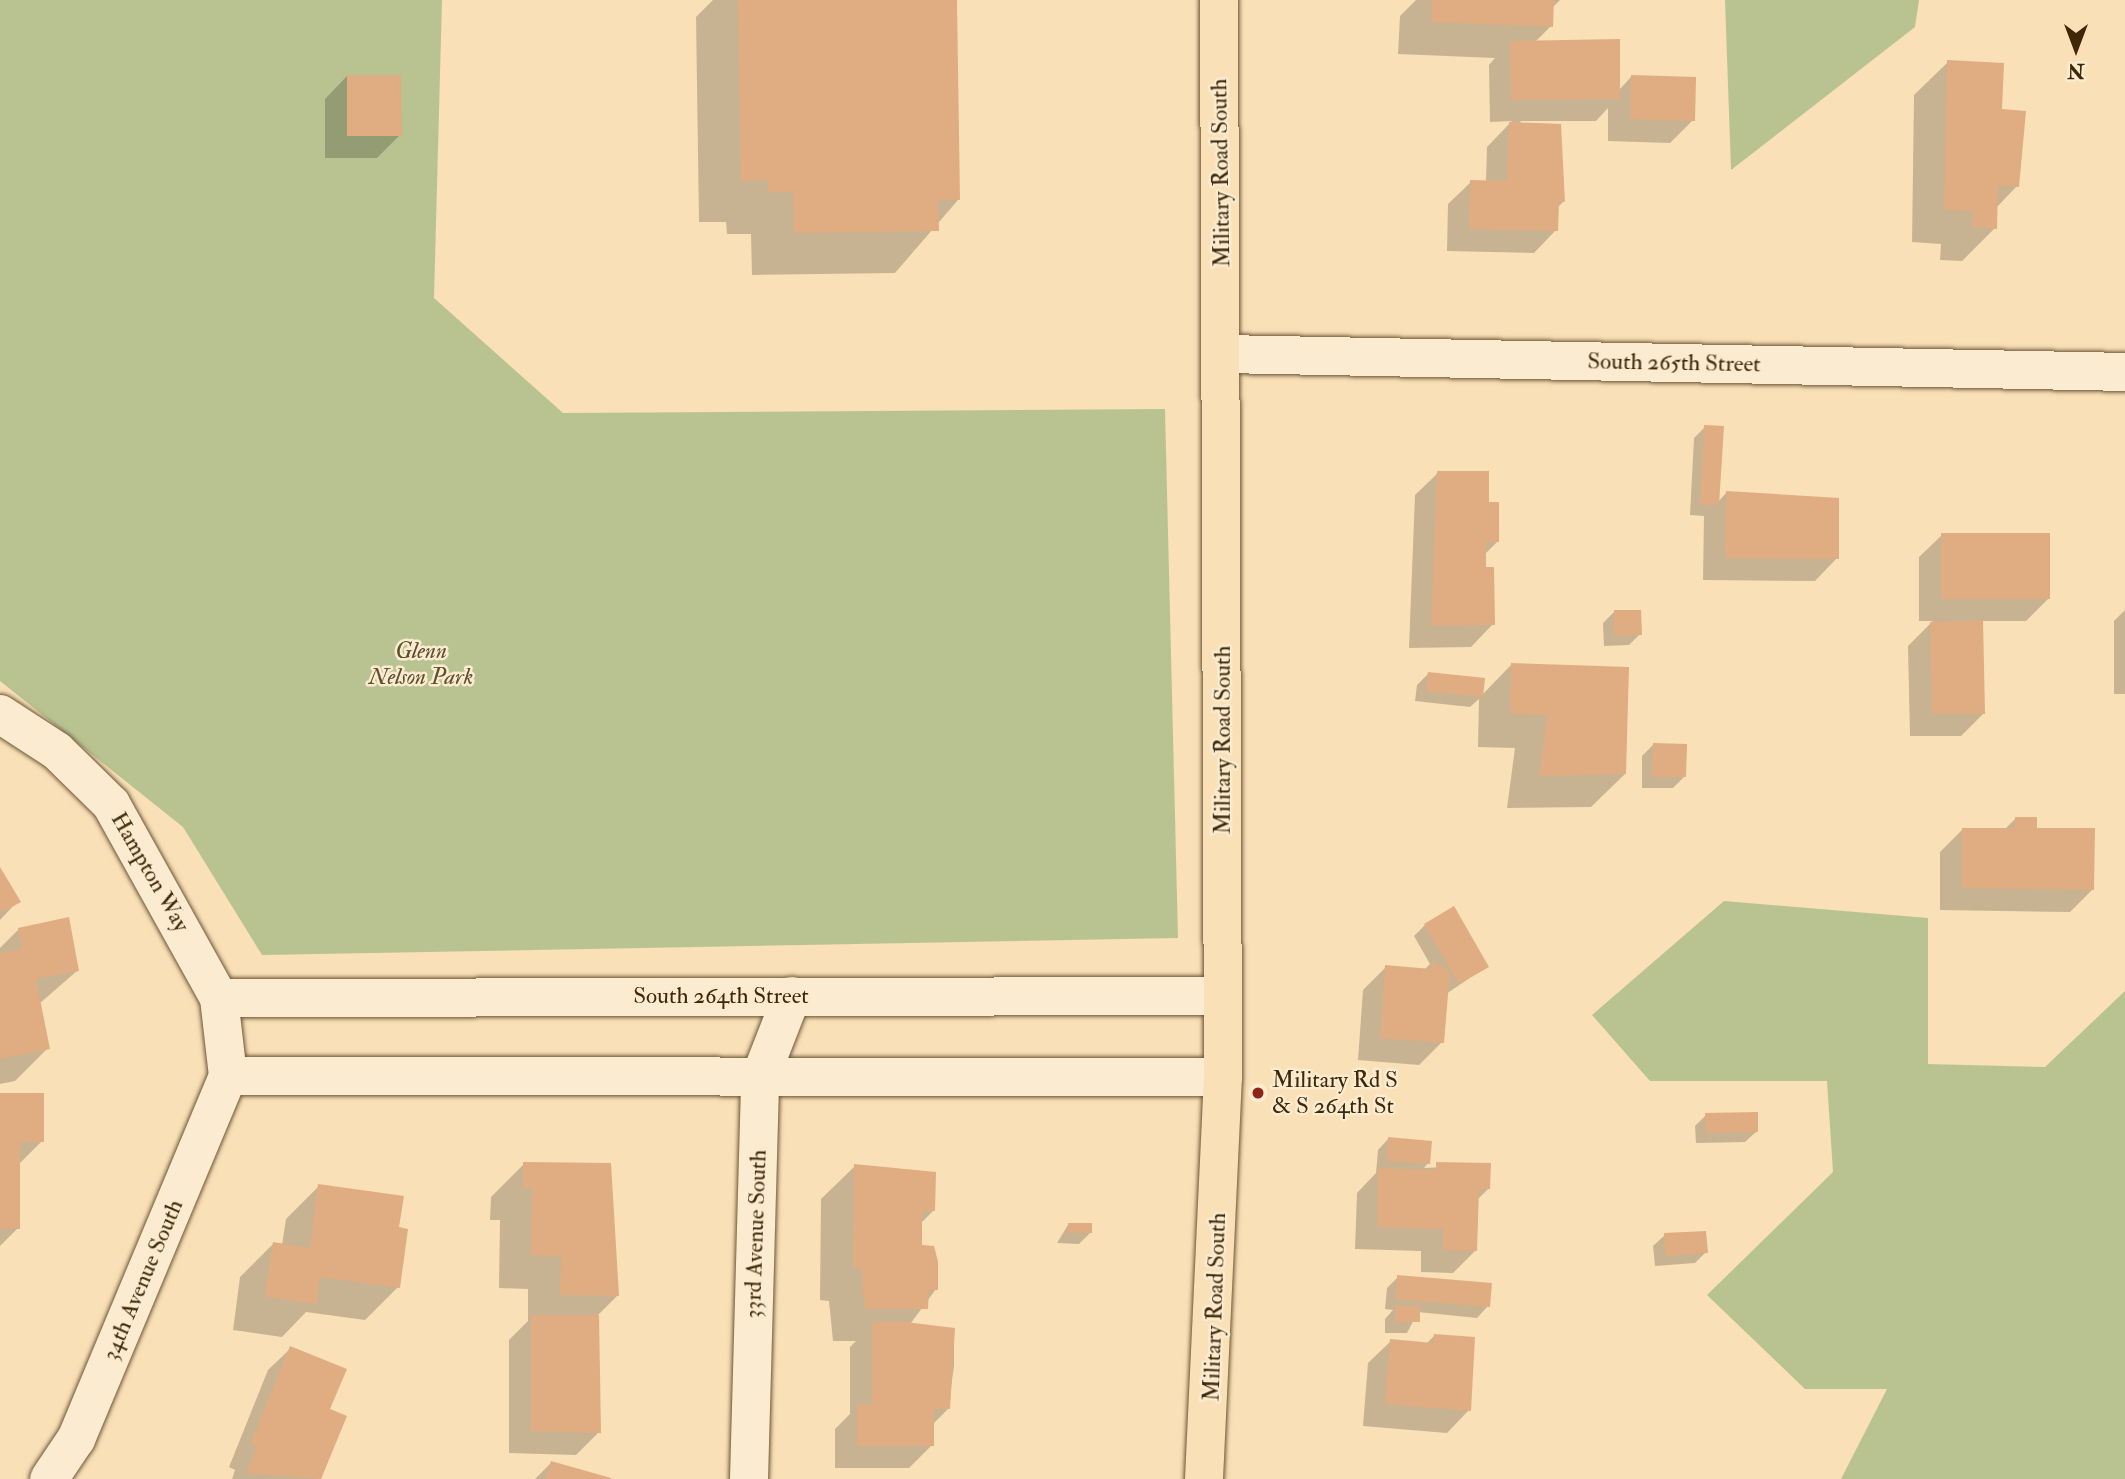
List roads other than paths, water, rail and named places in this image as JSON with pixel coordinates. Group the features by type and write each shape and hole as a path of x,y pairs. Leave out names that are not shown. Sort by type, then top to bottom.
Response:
{"main road":[{"name":"Military Road South","path":"1204,1479 1223,1077 1224,354 1219,0"}],"street":[{"name":"South 265th Street","path":"1224,354 2125,372"},
{"name":"Hampton Way","path":"0,714 57,751 111,804 219,998 228,1076"},
{"name":"33rd Avenue South","path":"749,1479 760,1078 792,996"},
{"name":"South 264th Street","path":"219,998 1223,996"},
{"path":"228,1076 1223,1077"},
{"name":"34th Avenue South","path":"49,1479 76,1439 228,1076"}],"place":[{"name":"Military Rd S & S 264th St","path":"1258,1093"}],"park label":[{"name":"Glenn Nelson Park","path":"421,664"}]}
